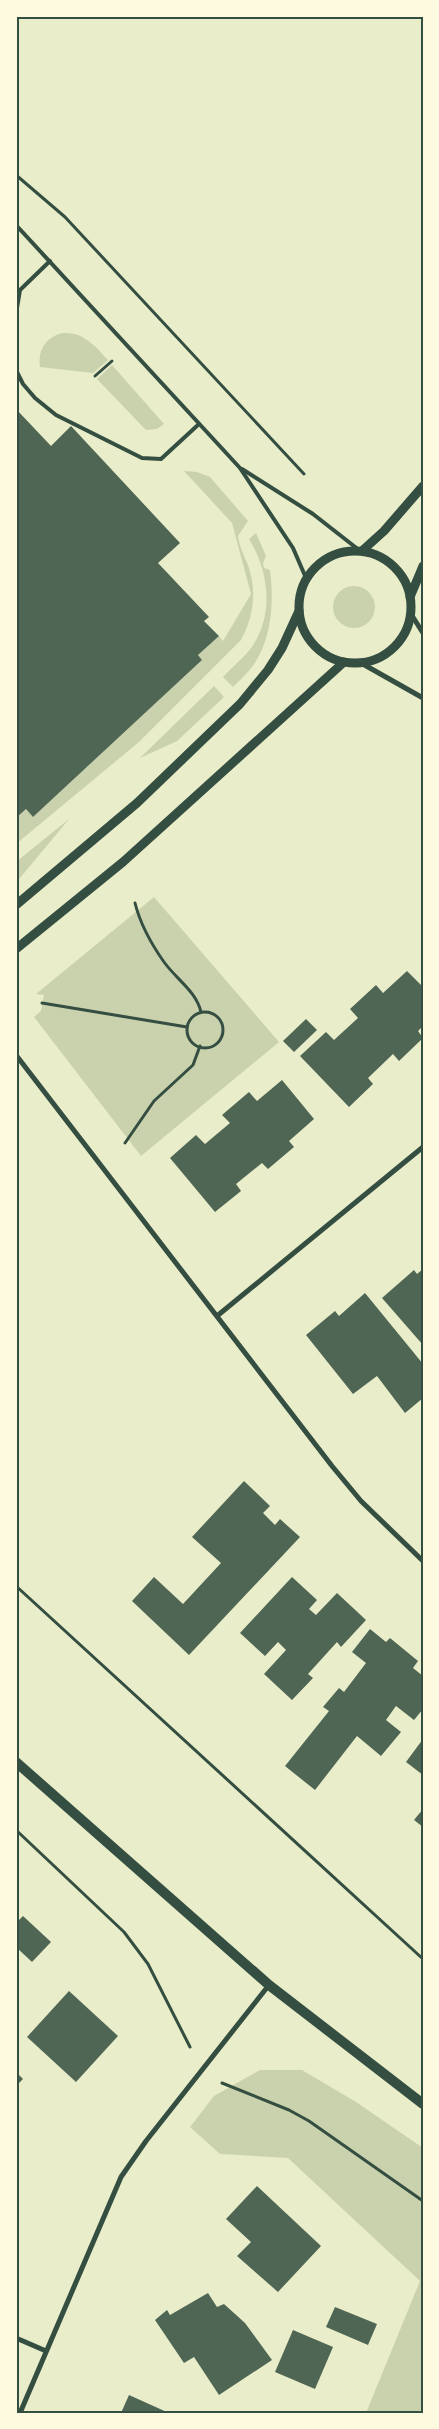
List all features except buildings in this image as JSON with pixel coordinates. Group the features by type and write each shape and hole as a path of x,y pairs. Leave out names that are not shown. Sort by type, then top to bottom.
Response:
{"main road":[{"path":"16,1762 270,1985 423,2104"}],"street":[{"path":"361,550 384,531 423,486"},
{"path":"346,550 361,550 379,555 393,564 403,576 410,596 411,614 402,639 391,650 377,659 361,663 344,662 331,658 318,650 302,626 299,611 300,594 306,578 316,565 330,556 346,550"},
{"path":"410,596 423,566"},
{"path":"16,905 137,803 240,704 268,670 284,644 299,611"},
{"path":"411,614 423,633"},
{"path":"16,950 169,822 344,662"},
{"path":"361,663 423,698"},
{"path":"16,1055 361,1501 423,1561"},
{"path":"217,1316 423,1147"},
{"path":"20,2413 121,2177 146,2141 270,1985"},
{"path":"16,2338 46,2351"}],"lane":[{"path":"16,225 240,468 292,548 306,578"},
{"path":"16,314 20,290 50,262"},
{"path":"16,370 23,384 35,398 56,414 142,458 161,458 199,424"},
{"path":"240,468 313,514 361,550"}],"path":[{"path":"16,175 65,217 304,474"},
{"path":"134,903 164,962 194,995 200,1012"},
{"path":"42,1003 188,1027"},
{"path":"200,1012 215,1015 222,1024 219,1040 209,1047 200,1046 188,1037 188,1027 190,1019 200,1012"},
{"path":"125,1143 154,1101 193,1064 200,1046"},
{"path":"16,1586 423,1959"},
{"path":"16,1830 124,1932 148,1964 192,2051 198,2074 255,2096 309,2121 423,2201"}],"green space":[{"path":"63,333 83,337 94,345 108,360 93,373 40,367 40,355 44,345 52,337"},
{"path":"112,365 164,424 157,429 146,430 97,379"},
{"path":"184,471 197,472 210,477 248,521 238,536 251,575 253,603 249,622 241,640 139,742 16,844 16,818 26,809 33,817 202,660 198,655 219,636 223,641 251,594 232,523"},
{"path":"256,533 266,556 263,563 264,568 270,570 272,605 269,629 256,661 233,687 223,677 248,652 257,639 266,611 265,581 262,566 249,539"},
{"path":"358,586 366,589 372,595 375,607 372,619 366,625 350,628 342,625 336,619 333,603 336,595 342,589"},
{"path":"214,686 224,697 177,741 140,758"},
{"path":"69,819 20,878 16,880 16,862"},
{"path":"154,897 279,1042 141,1156 34,1017 41,1011 44,995 36,994"},
{"path":"260,2070 302,2070 356,2102 423,2148 423,2413 366,2413 420,2281 288,2158 220,2154 190,2127 214,2096"}]}
